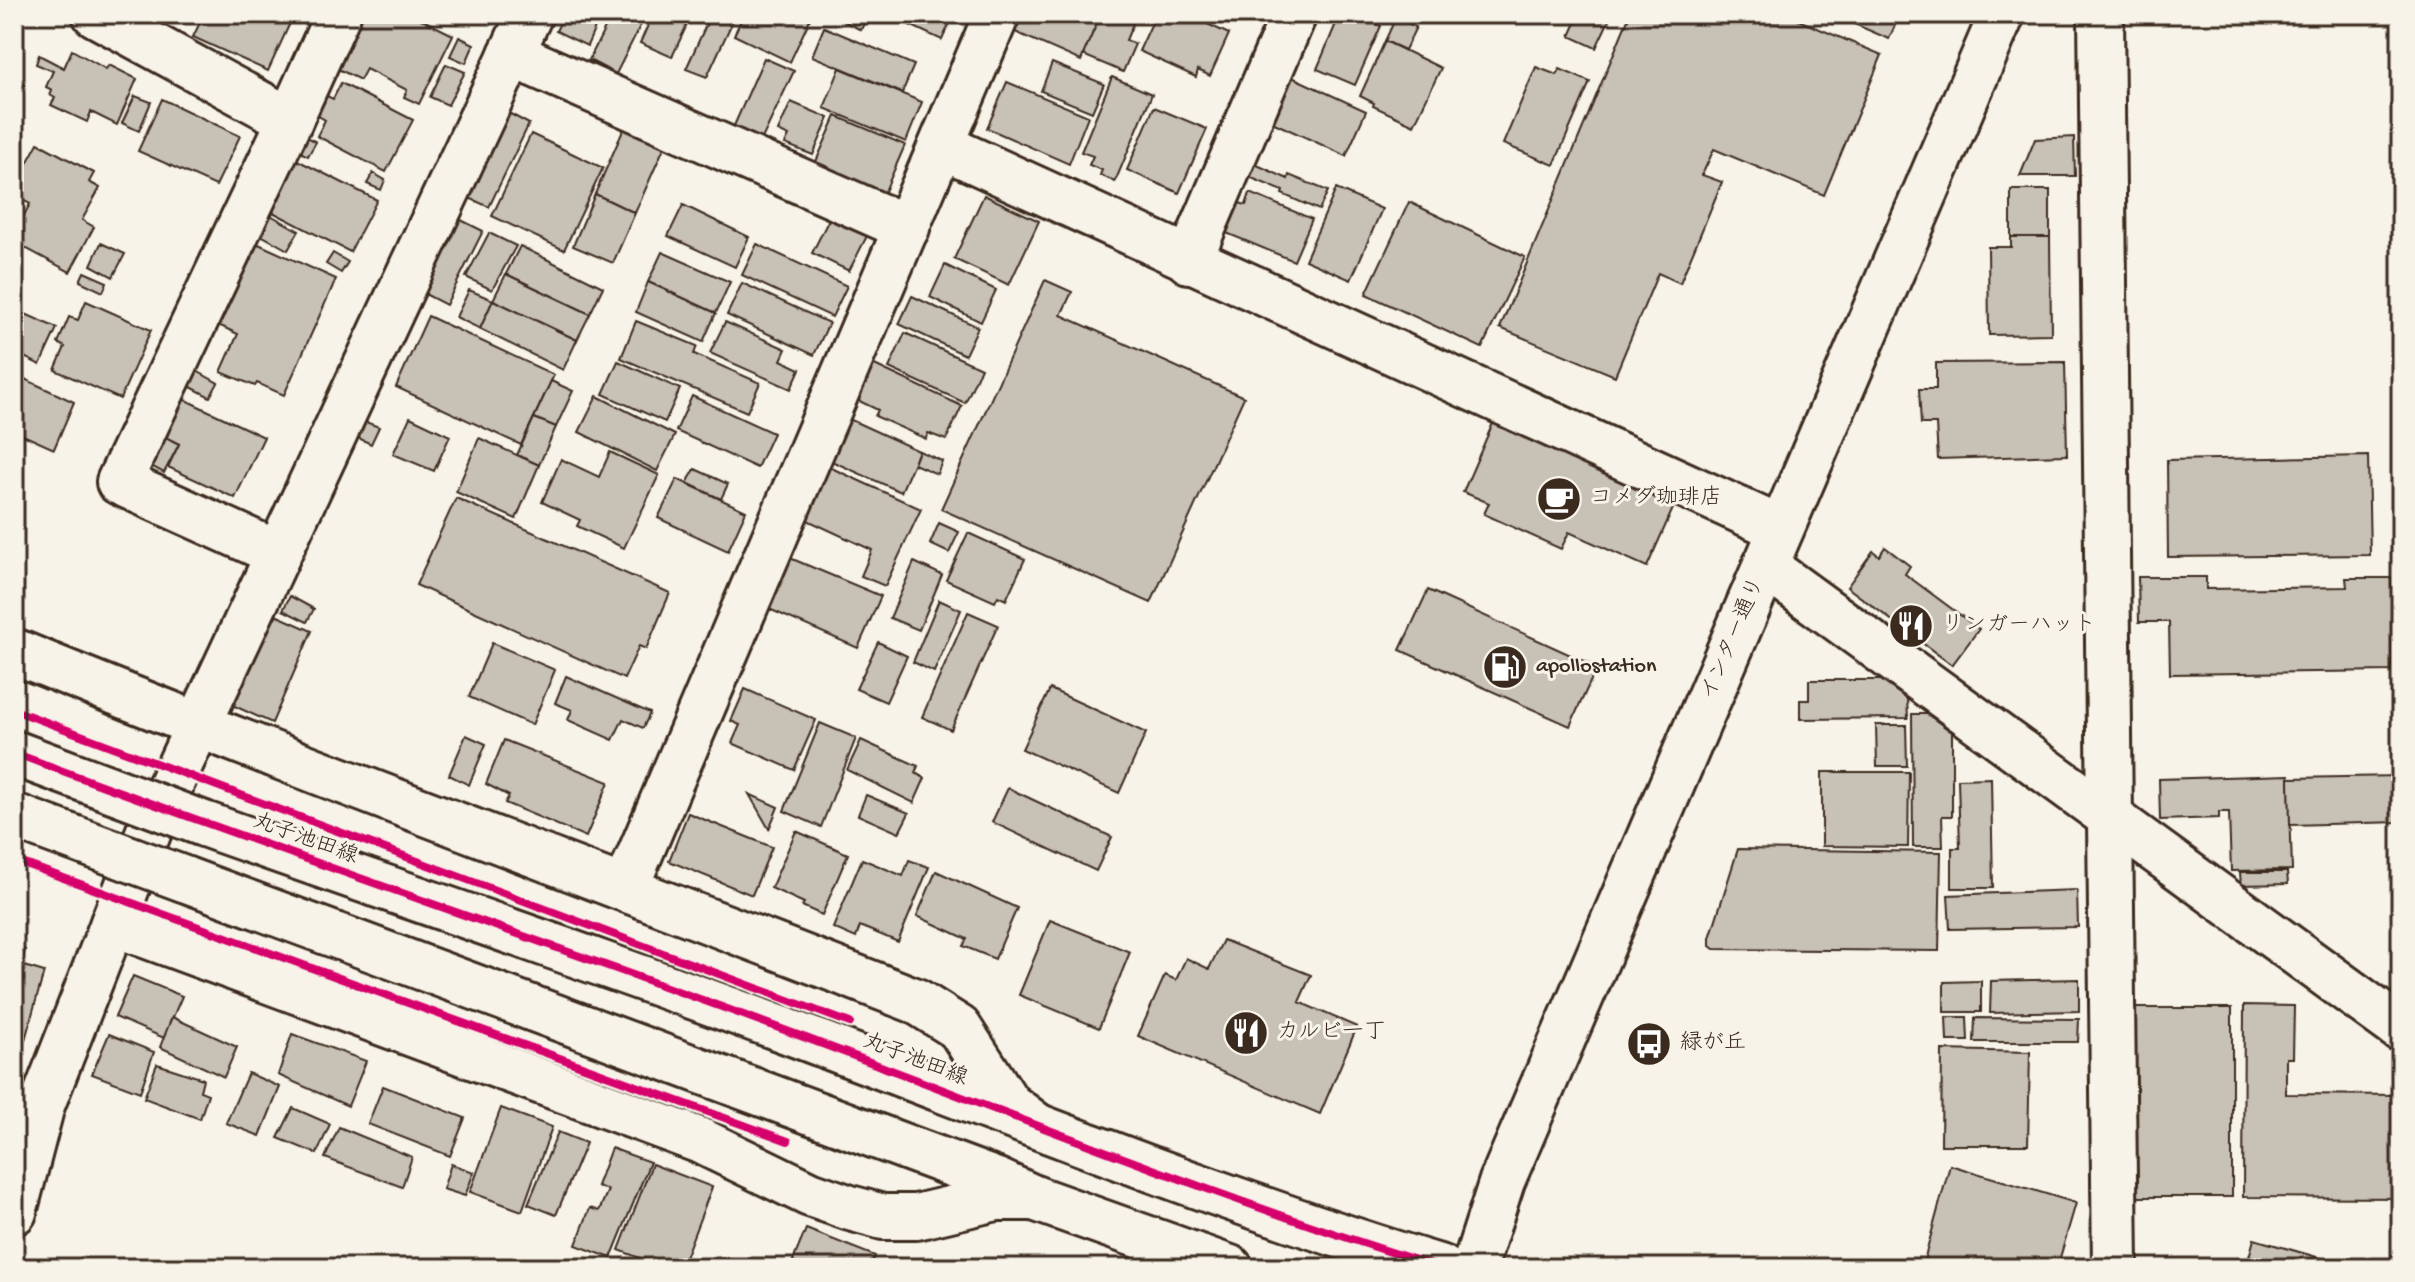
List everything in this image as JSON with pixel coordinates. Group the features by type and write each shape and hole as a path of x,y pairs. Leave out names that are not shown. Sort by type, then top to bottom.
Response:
{"street":[{"path":"95,14 290,120"},
{"path":"277,553 119,482 338,14"},
{"path":"14,1212 42,1105 149,831 530,14"},
{"path":"626,887 997,14"},
{"path":"1189,261 1294,14"},
{"name":"インター通り","path":"1474,1268 1502,1181 2002,14"},
{"path":"2101,14 2115,1268"},
{"path":"511,54 907,228"},
{"path":"942,146 1189,261 1773,547 2109,817 2401,1029"},
{"path":"14,651 197,726 626,887 916,1001 959,1028 1008,1104 1041,1129"},
{"name":"丸子池田線","path":"14,753 769,1024 1041,1129 1349,1240 1442,1268"},
{"path":"14,816 665,1056 997,1181 1034,1198 1230,1268"},
{"path":"113,923 701,1141 810,1194 850,1208 883,1217 916,1217 996,1198 1034,1198"}],"building":[{"path":"163,14 189,14 184,24"},
{"path":"204,14 270,14 290,23 268,71 193,37"},
{"path":"359,14 411,14 453,35 419,104 404,97 407,90 366,69 360,80 332,66"},
{"path":"564,14 601,14 587,46 556,31"},
{"path":"612,14 646,14 616,74 589,60"},
{"path":"653,14 692,14 672,57 640,43"},
{"path":"711,14 736,14 707,77 686,69"},
{"path":"744,14 805,14 811,17 790,62 734,35"},
{"path":"839,14 868,14 861,30 838,18"},
{"path":"886,14 954,14 942,40"},
{"path":"1010,14 1101,14 1081,61 1004,27"},
{"path":"1101,14 1119,14 1134,21 1126,40 1135,44 1123,72 1083,55"},
{"path":"1156,14 1186,14 1229,34 1210,76 1198,70 1196,77 1139,51"},
{"path":"1228,14 1259,14 1254,26"},
{"path":"1340,14 1353,14 1381,26 1355,85 1317,69"},
{"path":"1569,14 1612,14 1596,48 1570,36 1578,18"},
{"path":"1630,14 1784,14 1882,55 1824,195 1714,149 1702,175 1722,182 1680,283 1658,273 1615,376 1500,328"},
{"path":"1831,14 1900,14 1889,39"},
{"path":"1396,17 1416,27 1405,50 1385,41"},
{"path":"824,27 914,65 902,93 812,56"},
{"path":"459,37 474,44 466,63 450,56"},
{"path":"1385,41 1441,68 1414,125 1373,106 1374,103 1360,96"},
{"path":"72,50 106,69 109,65 137,79 117,125 91,112 87,122 51,105 55,98 50,95 52,90 46,87 53,71 36,64 39,55 64,68"},
{"path":"764,58 794,71 761,141 733,128"},
{"path":"1052,63 1104,84 1092,112 1041,91"},
{"path":"446,64 465,72 448,105 430,97"},
{"path":"1536,67 1557,75 1560,69 1590,82 1554,165 1503,144"},
{"path":"840,68 922,102 906,142 824,108"},
{"path":"1112,77 1152,94 1115,182 1100,175 1102,170 1089,165 1093,156 1081,152"},
{"path":"1292,77 1366,111 1346,156 1272,122"},
{"path":"1007,82 1088,116 1069,164 987,128"},
{"path":"341,83 413,120 386,172 317,136 325,120 315,114 325,95 333,99"},
{"path":"135,96 151,102 139,131 122,123"},
{"path":"162,99 240,136 216,186 138,151"},
{"path":"791,102 829,118 813,155 785,144 789,136 778,131"},
{"path":"1154,107 1207,129 1179,193 1127,170"},
{"path":"505,111 529,124 489,207 467,197"},
{"path":"836,116 905,145 883,196 814,166"},
{"path":"625,126 666,143 635,213 595,194"},
{"path":"298,132 316,142 308,156 290,147"},
{"path":"531,134 603,168 564,250 492,216"},
{"path":"2074,137 2075,176 2020,176 2035,139"},
{"path":"38,143 94,173 89,182 100,188 82,220 94,227 70,272 14,242 14,234 30,204 14,195 14,187"},
{"path":"295,159 377,200 350,252 265,208"},
{"path":"1255,164 1288,179 1289,175 1328,191 1319,210 1249,177"},
{"path":"373,173 385,180 381,190 367,184"},
{"path":"1336,189 1382,209 1351,280 1305,260"},
{"path":"2011,190 2050,190 2050,237 2011,237"},
{"path":"1250,193 1312,219 1294,261 1224,232 1236,202 1246,205"},
{"path":"595,194 635,213 613,263 573,246"},
{"path":"984,195 1039,221 1009,285 954,259"},
{"path":"1409,202 1525,257 1482,348 1366,294"},
{"path":"683,205 749,237 735,267 668,236"},
{"path":"265,212 299,231 288,250 254,231"},
{"path":"455,217 483,231 446,305 419,291"},
{"path":"830,217 867,236 849,271 812,253"},
{"path":"489,233 516,246 492,290 466,277"},
{"path":"2011,237 2050,237 2051,334 1989,335 1988,247 2011,247"},
{"path":"254,242 336,279 284,395 221,372 238,334 216,324"},
{"path":"101,243 125,254 113,277 91,265"},
{"path":"757,244 847,286 832,317 742,275"},
{"path":"520,246 603,287 590,314 506,274"},
{"path":"662,252 730,282 716,313 648,282"},
{"path":"333,253 348,262 341,273 326,264"},
{"path":"945,265 996,290 981,322 930,297"},
{"path":"84,272 107,282 103,292 80,281"},
{"path":"506,274 590,314 577,340 493,300"},
{"path":"1045,280 1072,292 1061,315 1244,397 1151,603 941,509"},
{"path":"648,282 716,313 703,342 636,312"},
{"path":"742,283 829,323 814,355 727,315"},
{"path":"469,290 493,300 480,329 456,317"},
{"path":"912,296 978,327 965,355 899,324"},
{"path":"493,300 577,340 563,370 480,329"},
{"path":"86,301 151,330 120,399 55,370 65,347 58,343 69,317 78,320"},
{"path":"14,309 57,328 40,365 14,352"},
{"path":"428,316 554,375 521,445 396,387"},
{"path":"636,321 697,346 694,354 760,383 747,412 621,358"},
{"path":"725,322 786,349 781,360 800,369 791,389 710,353"},
{"path":"905,333 981,368 965,403 889,368"},
{"path":"618,361 680,389 665,422 603,394"},
{"path":"868,362 962,406 946,440 928,433 926,439 875,416 878,410 851,397"},
{"path":"2065,362 2067,455 1938,459 1936,424 1921,424 1919,389 1936,389 1936,363"},
{"path":"195,370 218,383 210,397 187,385"},
{"path":"14,374 74,402 54,449 14,431"},
{"path":"551,381 573,391 556,427 534,418"},
{"path":"177,396 264,437 235,498 168,467 179,444 159,434"},
{"path":"597,396 675,435 657,471 579,432"},
{"path":"692,396 773,433 757,468 676,431"},
{"path":"838,414 919,451 901,492 820,456"},
{"path":"410,417 450,436 434,471 393,454"},
{"path":"534,418 556,427 539,465 517,455"},
{"path":"363,421 379,427 371,444 356,437"},
{"path":"1493,423 1675,504 1647,567 1569,532 1561,549 1484,514 1489,503 1463,492"},
{"path":"159,434 179,444 164,473 147,464"},
{"path":"479,438 539,465 516,519 456,492"},
{"path":"919,451 942,461 937,474 914,464"},
{"path":"610,452 659,475 624,548 577,526 580,520 542,502 561,459 599,477"},
{"path":"2368,456 2370,555 2168,557 2167,460"},
{"path":"827,466 921,509 885,586 861,576 872,550 803,518"},
{"path":"695,469 728,484 721,499 687,483"},
{"path":"677,479 746,511 728,551 658,518"},
{"path":"456,498 670,593 646,649 639,646 624,679 416,585"},
{"path":"939,523 959,532 949,553 930,544"},
{"path":"968,533 1025,559 1006,600 998,596 995,602 946,580"},
{"path":"1885,547 1910,566 1905,574 1979,629 1952,665 1847,587 1873,551 1879,556"},
{"path":"790,558 881,596 858,648 769,609"},
{"path":"914,562 942,575 919,630 890,618"},
{"path":"2138,577 2206,577 2206,589 2347,587 2346,578 2392,578 2392,671 2170,674 2169,622 2139,622"},
{"path":"1428,590 1597,667 1570,726 1400,650"},
{"path":"290,596 314,609 307,622 283,610"},
{"path":"939,600 961,610 934,672 913,662"},
{"path":"968,612 998,625 951,730 922,717"},
{"path":"271,613 312,631 272,723 230,704"},
{"path":"878,642 907,656 886,702 856,689"},
{"path":"492,643 555,670 532,725 469,697"},
{"path":"566,676 650,713 643,728 623,719 613,740 568,720 572,710 555,703"},
{"path":"1809,680 1881,680 1907,699 1908,718 1800,719 1800,700 1809,700"},
{"path":"745,689 816,720 794,770 732,743 740,725 731,721"},
{"path":"1050,689 1146,733 1119,793 1022,749"},
{"path":"1912,714 1927,714 1952,732 1952,816 1942,816 1943,847 1913,847"},
{"path":"820,723 856,738 821,827 784,811"},
{"path":"1876,725 1906,725 1907,766 1877,766"},
{"path":"466,735 486,744 469,785 449,775"},
{"path":"504,740 609,782 586,837 505,803 509,796 486,784"},
{"path":"861,740 918,766 915,773 925,778 914,803 847,770"},
{"path":"1822,772 1909,772 1908,847 1822,846"},
{"path":"2289,775 2292,870 2231,871 2229,812 2219,812 2219,818 2160,820 2159,779"},
{"path":"2400,776 2401,822 2290,825 2289,778"},
{"path":"1991,778 1993,888 1952,888 1952,848 1960,848 1958,779"},
{"path":"1008,788 1112,837 1096,871 992,822"},
{"path":"749,794 778,807 769,829"},
{"path":"866,795 909,813 899,833 858,815"},
{"path":"688,813 772,847 752,895 669,861"},
{"path":"796,831 848,854 822,915 771,888"},
{"path":"1738,849 1941,852 1939,951 1714,949 1710,946 1710,938"},
{"path":"862,859 903,876 909,860 929,867 898,942 860,926 856,938 833,928"},
{"path":"936,871 1017,908 995,959 963,946 967,939 917,916"},
{"path":"2240,872 2287,872 2288,884 2241,885"},
{"path":"2077,890 2078,927 1950,929 1948,895"},
{"path":"1050,920 1130,952 1099,1028 1019,995"},
{"path":"1223,940 1311,975 1299,1002 1357,1027 1320,1114 1138,1036 1165,975 1176,980 1186,958 1209,969"},
{"path":"14,947 25,950 21,965 14,963"},
{"path":"14,963 44,972 14,1079"},
{"path":"133,976 182,996 164,1038 115,1017"},
{"path":"2079,979 2079,1011 1990,1013 1991,981"},
{"path":"1981,981 1981,1012 1944,1012 1944,982"},
{"path":"2244,1005 2294,1006 2293,1058 2286,1058 2286,1094 2401,1095 2401,1198 2243,1197"},
{"path":"2133,1008 2232,1008 2232,1197 2133,1197"},
{"path":"172,1017 237,1047 224,1077 160,1047"},
{"path":"1946,1017 1967,1017 1968,1041 1947,1041"},
{"path":"1975,1018 2079,1019 2078,1042 1974,1042"},
{"path":"109,1034 154,1052 140,1092 92,1074"},
{"path":"292,1034 366,1061 348,1106 278,1075"},
{"path":"1942,1050 2030,1052 2028,1145 1941,1145"},
{"path":"157,1064 203,1079 200,1091 208,1094 200,1119 144,1098"},
{"path":"248,1073 280,1087 260,1136 226,1123"},
{"path":"383,1086 465,1118 450,1156 368,1124"},
{"path":"293,1108 330,1124 317,1154 278,1138"},
{"path":"501,1108 552,1127 522,1211 470,1192"},
{"path":"339,1127 412,1157 402,1187 325,1158"},
{"path":"558,1132 586,1143 556,1215 528,1204"},
{"path":"611,1148 650,1162 611,1258 576,1245 590,1208 599,1211 608,1190 597,1186"},
{"path":"451,1164 474,1172 465,1196 443,1189"},
{"path":"652,1164 712,1187 681,1268 665,1268 619,1250"},
{"path":"1950,1165 2076,1203 2057,1268 1922,1268"},
{"path":"806,1229 875,1256 870,1268 790,1268"},
{"path":"2254,1239 2355,1268 2246,1268"}],"cycle path":[{"path":"14,710 850,1023"},
{"path":"14,753 768,1024 1187,1182 1442,1268"},
{"path":"14,860 788,1141"}],"place":[{"name":"コメダ珈琲店","path":"1559,499"},
{"name":"リンガーハット","path":"1911,626"},
{"name":"apollostation","path":"1505,667"},
{"name":"カルビ一丁","path":"1246,1033"},
{"name":"緑が丘","path":"1649,1044"}]}
